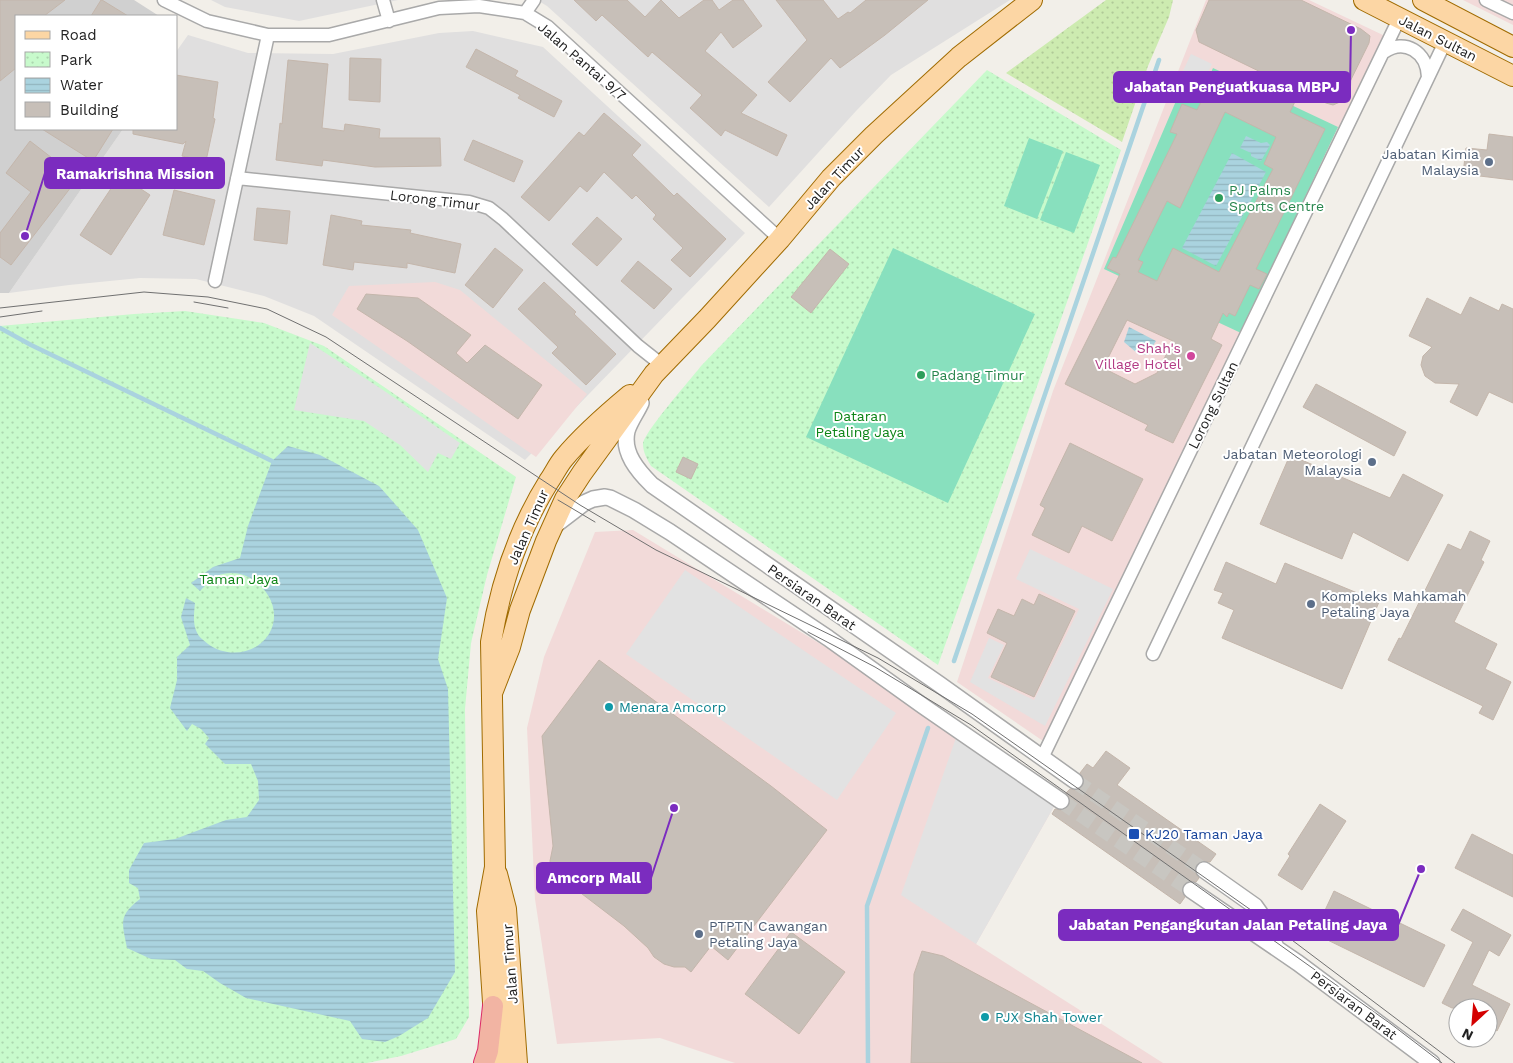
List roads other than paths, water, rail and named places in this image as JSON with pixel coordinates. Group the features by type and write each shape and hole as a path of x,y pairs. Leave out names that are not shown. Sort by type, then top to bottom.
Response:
{"highway":[{"path":"484,1063 488,1051 492,1006"}],"main road":[{"name":"Jalan Timur","path":"498,1063 492,1006 487,911 495,867 491,642 495,617 506,576 538,499 563,460 595,424 658,370 707,319 780,239 831,178 880,129 959,57 1032,0"},
{"name":"Jalan Sultan","path":"1364,0 1513,76"},
{"name":"Jalan Sultan","path":"1423,0 1513,47"},
{"name":"Jalan Timur","path":"492,693 510,646 520,610 552,527 565,499 582,472 658,370"},
{"name":"Jalan Timur","path":"495,867 506,909 517,1063"}],"street":[{"name":"Jalan Pantai 9/7","path":"164,0 207,21 268,35 329,35 438,8 479,6 525,13 548,27 780,239"},
{"path":"383,0 389,21"},
{"path":"525,13 534,0"},
{"path":"1486,0 1513,13"},
{"name":"Lorong Sultan","path":"1042,758 1399,19"},
{"path":"215,280 268,35"},
{"path":"1153,654 1445,42"},
{"path":"1384,52 1397,47 1413,50 1425,61 1428,77"},
{"name":"Lorong Timur","path":"237,178 469,202 489,208 503,218 638,346 658,370"},
{"name":"Persiaran Barat","path":"658,370 627,431 626,444 633,464 652,485 939,684 1075,781"},
{"name":"Persiaran Barat","path":"552,527 584,503 593,499 605,497 618,502 657,524 828,638 1061,801"},
{"name":"Persiaran Barat","path":"1204,870 1255,906 1276,947"},
{"name":"Persiaran Barat","path":"1190,890 1276,947 1432,1063"}],"water":[{"path":"1246,136 1261,143 1267,142 1270,145 1261,161 1251,156 1251,153 1240,148"},
{"path":"1232,153 1266,172 1216,266 1182,248"},
{"path":"1129,327 1156,341 1147,355 1137,353 1124,342"},
{"path":"288,446 320,455 379,486 418,530 447,598 438,659 448,689 455,972 428,1018 399,1036 385,1042 362,1039 350,1021 246,998 203,971 187,969 175,960 151,959 127,948 123,926 123,920 128,910 140,899 138,888 129,883 129,870 144,843 175,839 226,820 247,817 259,800 258,781 251,764 225,764 205,744 209,738 201,729 192,724 187,731 170,708 177,680 177,657 190,645 181,617 186,598 195,603 194,624 199,636 216,648 232,653 249,650 257,646 269,634 274,622 274,609 270,598 253,580 242,575 229,573 215,577 200,591 191,583 213,567 240,558 248,526 272,461"}],"waterway":[{"path":"954,661 1159,60"},
{"path":"0,328 31,345 272,461"},
{"path":"868,1063 867,906 928,728"}],"tunnel":[{"path":"1075,781 1204,870"},
{"path":"1061,801 1191,890"}],"tram line":[{"path":"0,308 144,292 208,297 267,309 326,337 580,505 656,550 878,658 972,714 1268,922 1455,1063"},
{"path":"194,302 228,308"},
{"path":"0,317 42,311"},
{"path":"558,500 595,522"},
{"path":"808,632 875,667 971,725 1391,1024 1442,1063"}],"place":[{"name":"Jabatan Penguatkuasa MBPJ","path":"1351,30"},
{"name":"Jabatan Kimia Malaysia","path":"1489,162"},
{"name":"PJ Palms Sports Centre","path":"1219,198"},
{"name":"Ramakrishna Mission","path":"25,236"},
{"name":"Shah's Village Hotel","path":"1191,356"},
{"name":"Padang Timur","path":"921,375"},
{"name":"Jabatan Meteorologi Malaysia","path":"1372,462"},
{"name":"Kompleks Mahkamah Petaling Jaya","path":"1311,604"},
{"name":"Menara Amcorp","path":"609,707"},
{"name":"Amcorp Mall","path":"674,808"},
{"name":"KJ20 Taman Jaya","path":"1134,834"},
{"name":"Jabatan Pengangkutan Jalan Petaling Jaya","path":"1421,869"},
{"name":"PTPTN Cawangan Petaling Jaya","path":"699,934"},
{"name":"PJX Shah Tower","path":"985,1017"}],"park label":[{"name":"Dataran Petaling Jaya","path":"860,424"},
{"name":"Taman Jaya","path":"239,579"}]}
